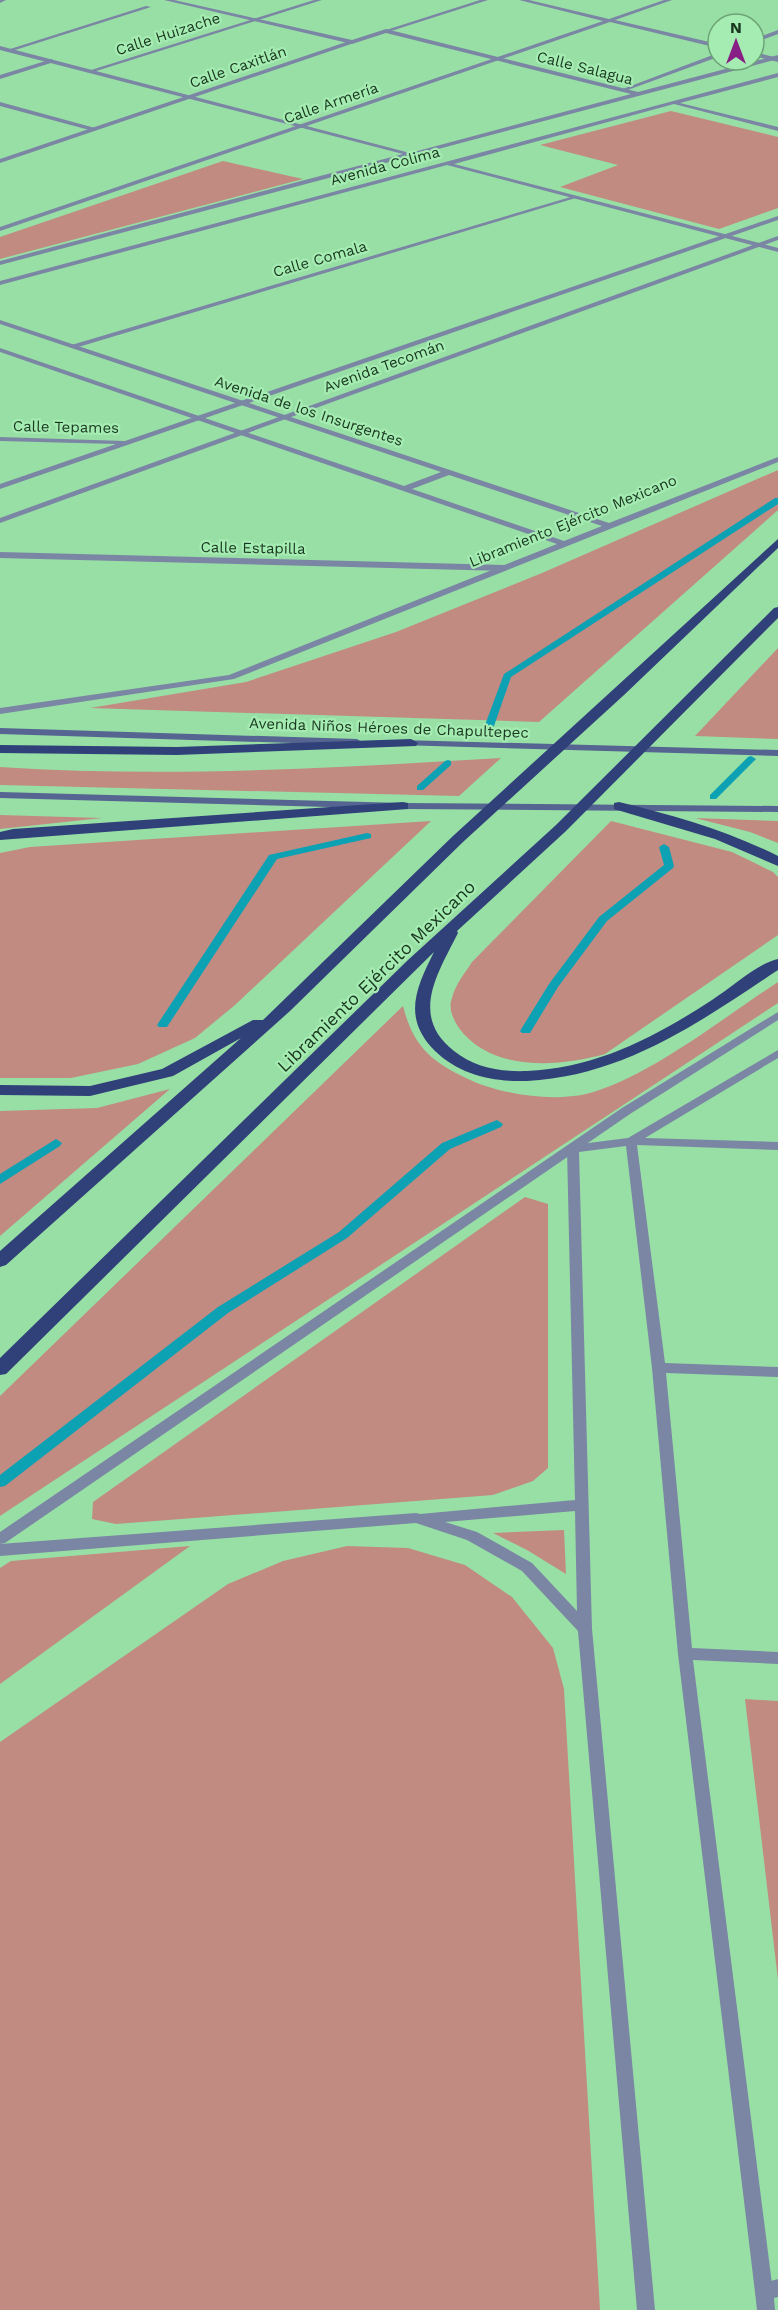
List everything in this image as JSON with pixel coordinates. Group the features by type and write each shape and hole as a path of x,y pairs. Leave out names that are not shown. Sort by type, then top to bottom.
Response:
{"highway":[{"path":"0,1261 285,1008 458,839 620,692 778,542"},
{"name":"Libramiento Ejército Mexicano","path":"0,1369 456,924 561,828 778,611"},
{"path":"0,749 177,752 411,744"},
{"path":"0,836 25,832 403,806"},
{"path":"619,806 704,829 746,844 778,862"},
{"path":"456,924 420,1002 422,1022 433,1042 459,1063 488,1075 549,1077 601,1066 693,1019 778,963"},
{"path":"0,1090 90,1091 167,1073 285,1008"}],"main road":[{"name":"Avenida Niños Héroes de Chapultepec","path":"0,731 778,753"},
{"path":"0,795 403,806 778,808"}],"street":[{"path":"167,0 352,42"},
{"name":"Calle Huizache","path":"91,71 319,0"},
{"name":"Calle Caxitlán","path":"0,161 352,42 486,0"},
{"path":"522,0 706,43"},
{"name":"Calle Armería","path":"0,229 669,0"},
{"path":"10,50 148,7"},
{"name":"Calle Salagua","path":"386,31 652,97"},
{"path":"0,48 778,250"},
{"path":"623,90 706,59"},
{"name":"Avenida Colima","path":"0,263 776,59"},
{"path":"0,77 52,61"},
{"name":"Avenida Colima","path":"0,283 778,75"},
{"path":"663,100 778,129"},
{"path":"0,104 93,129"},
{"name":"Calle Comala","path":"72,346 576,197"},
{"name":"Avenida Tecomán","path":"0,487 778,218"},
{"name":"Avenida Tecomán","path":"0,521 778,238"},
{"name":"Avenida de los Insurgentes","path":"0,322 609,526"},
{"path":"0,350 564,544"},
{"name":"Calle Tepames","path":"0,439 131,442"},
{"name":"Libramiento Ejército Mexicano","path":"0,711 231,676 778,459"},
{"path":"405,489 450,472"},
{"name":"Calle Estapilla","path":"0,555 505,568"},
{"path":"0,1539 626,1111 778,1015"},
{"path":"631,1141 778,1053"},
{"path":"573,1149 631,1141 778,1146"},
{"path":"631,1141 659,1368 685,1654 769,2297"},
{"path":"573,1149 585,1629 646,2310"},
{"path":"659,1368 778,1372"},
{"path":"0,1550 582,1505"},
{"path":"416,1518 472,1536 527,1567 585,1629"},
{"path":"685,1654 778,1658"}],"shaded area":[{"path":"671,111 778,137 778,208 719,229 560,187 618,165 540,145"},
{"path":"223,161 303,179 0,259 0,237"},
{"path":"778,470 778,510 539,722 90,708 246,682 396,632 542,573"},
{"path":"778,648 778,739 695,736"},
{"path":"501,758 459,796 0,785 0,767 187,772"},
{"path":"0,815 102,818 0,829"},
{"path":"695,818 778,821 778,843 750,832"},
{"path":"431,821 235,1005 195,1038 138,1064 71,1078 0,1078 0,853 30,847"},
{"path":"611,821 732,852 773,872 778,877 778,935 605,1054 567,1062 547,1063 507,1059 489,1052 473,1042 459,1028 451,1010 453,993 472,962"},
{"path":"778,982 778,1003 0,1516 0,1396 403,1006 407,1020 418,1041 433,1058 453,1072 479,1084 509,1092 557,1097 586,1094 634,1075 685,1046"},
{"path":"170,1089 0,1236 0,1111 97,1108"},
{"path":"525,1197 548,1204 548,1468 533,1481 493,1495 116,1524 92,1519 93,1502"},
{"path":"564,1530 566,1574 527,1550 493,1533"},
{"path":"190,1546 0,1684 0,1568 11,1561"},
{"path":"347,1546 408,1548 465,1565 512,1597 553,1648 564,1689 600,2310 0,2310 0,1742 228,1584 283,1561"},
{"path":"745,1699 778,1701 778,1980"}],"waterway":[{"path":"480,733 489,726 507,676 778,500"},
{"path":"713,797 751,759"},
{"path":"420,788 448,763"},
{"path":"163,1025 273,857 367,836"},
{"path":"526,1031 553,986 603,919 669,866 664,847"},
{"path":"0,1482 223,1310 343,1235 446,1146 497,1124"},
{"path":"0,1180 56,1143"}]}
